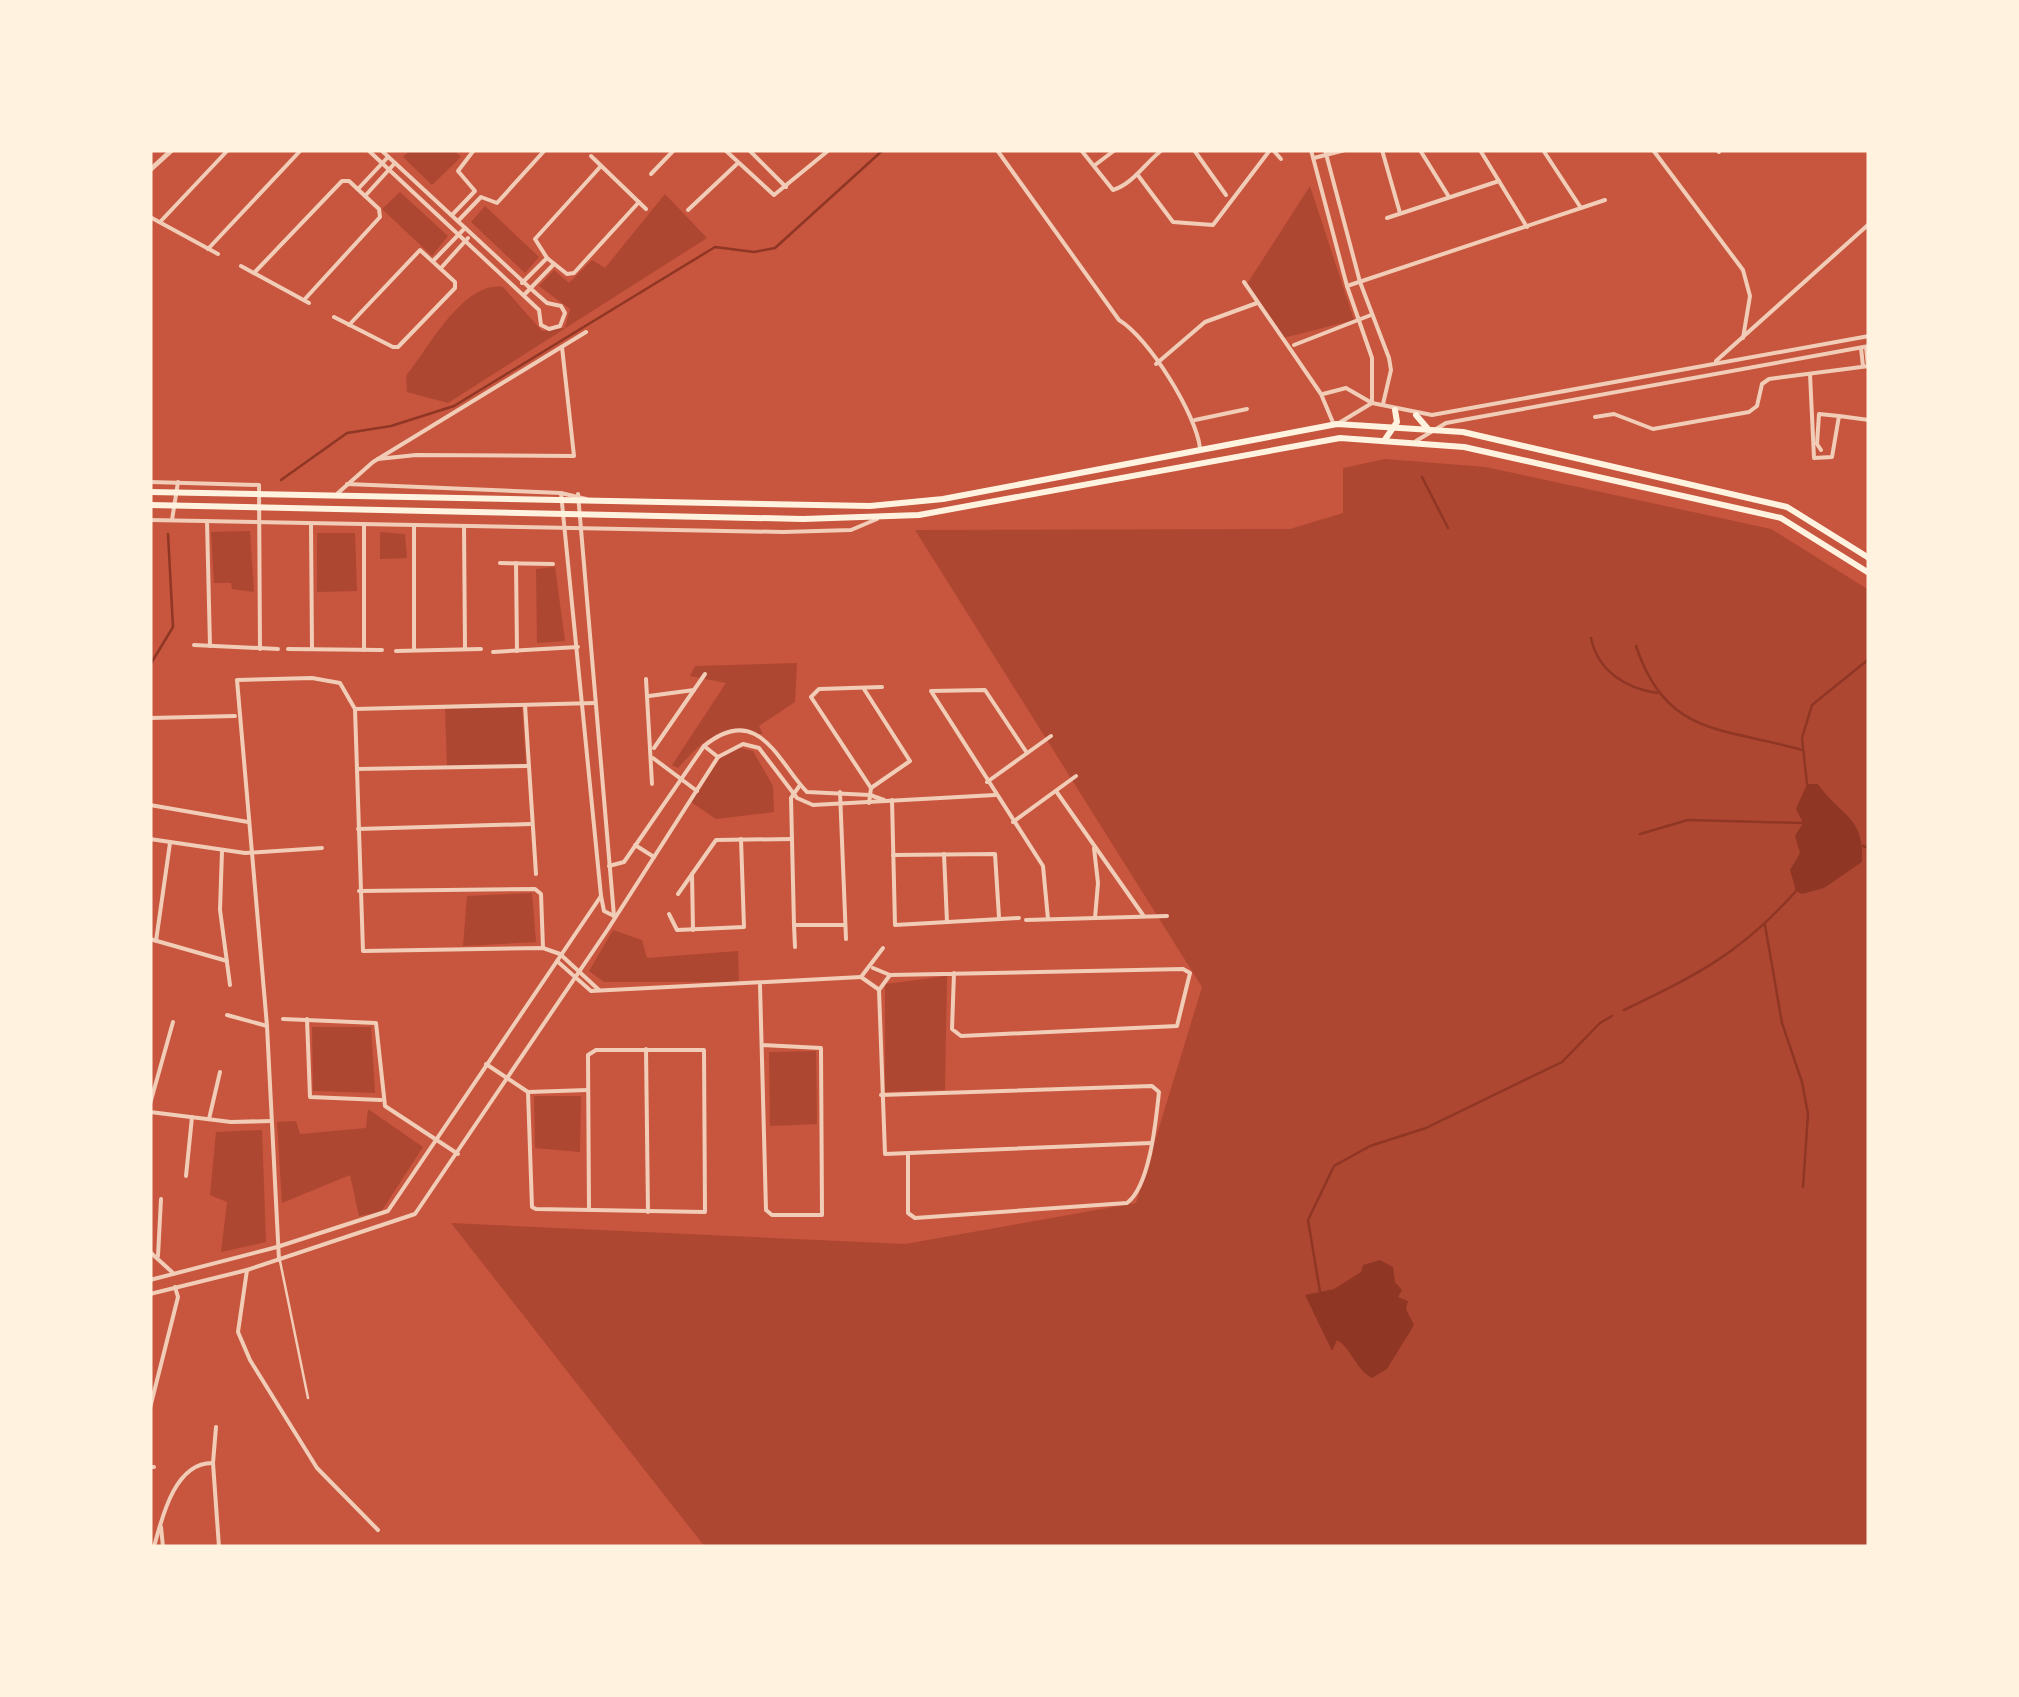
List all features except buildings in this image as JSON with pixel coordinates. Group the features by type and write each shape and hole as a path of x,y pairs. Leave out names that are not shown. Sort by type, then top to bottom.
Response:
{"main road":[{"path":"1383,442 1394,428 1395,410"},
{"path":"1416,415 1429,430"},
{"path":"150,492 870,506 943,499 1335,424 1463,432 1787,507 1869,558"},
{"path":"150,506 562,514 919,515 1327,440 1383,442 1460,446 1781,518 1869,573"},
{"path":"1563,469 1566,456"}],"street":[{"path":"150,170 172,150"},
{"path":"160,222 228,150"},
{"path":"208,249 301,150"},
{"path":"368,150 540,310 541,325 549,329 560,326 565,313 561,306 547,303 381,150"},
{"path":"452,215 474,190 458,170 474,150"},
{"path":"458,221 481,197 497,203 545,150"},
{"path":"651,174 674,150"},
{"path":"725,150 774,194 829,150"},
{"path":"750,150 786,186"},
{"path":"996,150 1119,320 1140,338 1194,420 1200,450"},
{"path":"1081,150 1113,190 1130,182 1162,150"},
{"path":"1093,166 1115,150"},
{"path":"1194,150 1226,195"},
{"path":"1136,174 1173,222 1213,225 1272,150 1281,160"},
{"path":"1311,150 1347,286 1374,369 1372,403"},
{"path":"1314,158 1345,150"},
{"path":"1382,150 1400,213"},
{"path":"1420,150 1449,197"},
{"path":"1480,150 1526,227"},
{"path":"1543,150 1582,208"},
{"path":"1654,150 1743,270 1750,296 1742,338"},
{"path":"1326,152 1360,282 1391,370 1383,404"},
{"path":"591,156 646,209"},
{"path":"358,190 388,157"},
{"path":"365,196 395,163"},
{"path":"688,210 738,164"},
{"path":"602,166 535,239 547,258 574,274 639,202"},
{"path":"241,266 306,302 380,217 379,209 342,181 254,273"},
{"path":"1387,218 1499,181"},
{"path":"1347,286 1605,200"},
{"path":"150,217 218,254"},
{"path":"1716,361 1869,224"},
{"path":"433,261 465,228"},
{"path":"1333,233 1346,230"},
{"path":"440,268 472,234"},
{"path":"334,317 349,325 393,347 403,346 456,286 423,251 417,252 349,325"},
{"path":"516,288 547,258"},
{"path":"524,294 554,264"},
{"path":"1244,282 1321,394 1335,424 1372,403"},
{"path":"1156,364 1204,322 1257,303"},
{"path":"1294,345 1372,316"},
{"path":"335,496 378,459 586,332"},
{"path":"1321,394 1346,388 1372,403 1416,415 1869,336"},
{"path":"378,459 416,454 574,456 562,347"},
{"path":"1412,445 1429,430 1446,423 1865,347 1867,366 1764,381 1757,406 1750,412 1654,430 1614,414 1595,417"},
{"path":"1716,361 1718,371"},
{"path":"1810,374 1814,458 1832,457 1840,416"},
{"path":"1194,420 1248,410"},
{"path":"1822,450 1817,444 1819,414 1869,420"},
{"path":"150,482 259,485 260,649"},
{"path":"172,520 178,482"},
{"path":"347,484 561,497 601,896 604,910 614,916"},
{"path":"578,498 614,916"},
{"path":"150,520 850,530 880,517"},
{"path":"207,521 210,646"},
{"path":"311,523 312,650"},
{"path":"364,524 364,650"},
{"path":"414,525 414,650"},
{"path":"464,526 465,650"},
{"path":"500,563 553,564"},
{"path":"516,563 518,651"},
{"path":"194,645 278,649"},
{"path":"493,652 578,648"},
{"path":"288,649 382,650"},
{"path":"396,651 481,650"},
{"path":"652,750 705,674"},
{"path":"279,1260 267,1026 237,716 237,680 312,678 340,683 355,708 362,951 543,948 581,970 599,990"},
{"path":"646,679 652,784"},
{"path":"870,803 870,792 812,692 882,687"},
{"path":"864,688 910,762 870,792"},
{"path":"1027,753 985,690 934,688 932,697 1046,872 1048,919"},
{"path":"648,696 694,690"},
{"path":"355,708 595,703"},
{"path":"525,705 536,874"},
{"path":"150,718 237,716"},
{"path":"609,866 624,862 704,746 730,734 766,739 785,758 800,785 812,793 870,792 884,800"},
{"path":"730,734 732,747"},
{"path":"987,782 1050,736"},
{"path":"704,746 718,757"},
{"path":"150,1294 247,1270 404,1220 426,1202 718,757 732,747 758,748 776,765 794,793 813,805 994,795"},
{"path":"652,758 697,790"},
{"path":"776,765 785,758"},
{"path":"356,769 527,766"},
{"path":"1013,822 1076,776"},
{"path":"795,947 792,839 794,793 800,785"},
{"path":"1056,791 1143,916"},
{"path":"840,792 846,939"},
{"path":"892,800 895,926 1019,918"},
{"path":"150,804 248,822"},
{"path":"358,829 530,824"},
{"path":"670,914 673,928 744,927 741,839"},
{"path":"678,894 712,842 792,839"},
{"path":"150,840 251,854 322,848"},
{"path":"170,842 153,940 227,961"},
{"path":"635,845 654,858"},
{"path":"1094,847 1098,883 1095,918"},
{"path":"222,851 220,910 230,985"},
{"path":"944,854 947,922"},
{"path":"893,855 995,854 999,918"},
{"path":"692,874 693,930"},
{"path":"359,892 535,889 541,894 543,948"},
{"path":"150,896 162,898"},
{"path":"150,1280 368,1220 394,1206 601,896"},
{"path":"1026,920 1167,916"},
{"path":"796,926 845,925"},
{"path":"558,957 583,989 760,986 861,977 873,968 883,948"},
{"path":"873,968 890,975 954,973 1183,969 1190,973 1176,1026 955,1035 954,973"},
{"path":"890,975 879,990 883,1148 890,1155 1153,1143"},
{"path":"861,977 879,990"},
{"path":"760,986 766,1210 772,1215 822,1215 821,1048 762,1045"},
{"path":"227,1014 267,1026"},
{"path":"283,1018 376,1023 382,1100 391,1112 458,1154"},
{"path":"306,1019 310,1097 382,1100"},
{"path":"150,1104 173,1022"},
{"path":"646,1049 648,1212"},
{"path":"528,1092 532,1208 589,1210 648,1212 705,1212 704,1050 592,1051 589,1210"},
{"path":"486,1064 528,1092 589,1090"},
{"path":"209,1120 220,1072"},
{"path":"881,1095 1152,1086 1159,1092 1153,1143 1135,1195 1127,1202 910,1217 908,1154"},
{"path":"150,1112 209,1120 271,1121"},
{"path":"186,1176 192,1118"},
{"path":"158,1256 161,1199"},
{"path":"394,1206 404,1220"},
{"path":"150,1252 172,1273"},
{"path":"247,1270 238,1332 250,1360 317,1468 378,1530"},
{"path":"150,1408 178,1297 175,1286"},
{"path":"216,1427 213,1462 219,1547"},
{"path":"154,1547 160,1522 176,1488 193,1466 213,1462"},
{"path":"160,1522 163,1547"}],"lane":[{"path":"279,1260 308,1398"}],"shaded area":[{"path":"410,150 454,150 461,157 432,185 403,157"},
{"path":"1310,186 1354,320 1283,338 1245,287"},
{"path":"400,192 448,236 432,256 382,209"},
{"path":"665,194 707,238 448,403 407,392 406,376 448,319 474,294 488,288 503,287 542,331 565,328 570,309 539,286 554,270 569,283 592,260 605,268"},
{"path":"485,206 539,257 525,273 471,222"},
{"path":"1385,459 1486,467 1771,529 1869,590 1869,1547 705,1547 451,1223 905,1244 1136,1203 1202,987 915,530 1290,529 1343,513 1343,468"},
{"path":"250,531 254,592 232,589 231,583 214,583 211,532"},
{"path":"380,532 405,534 407,558 380,559"},
{"path":"317,533 355,533 357,591 317,592"},
{"path":"555,567 565,641 537,643 536,569"},
{"path":"797,663 795,702 759,726 763,734 714,736 678,768 672,765 726,683 690,676 695,666"},
{"path":"522,707 526,766 447,767 445,708"},
{"path":"737,747 753,751 773,786 774,812 716,819 691,802 723,754"},
{"path":"1807,784 1818,784 1855,826 1862,862 1824,888 1802,894 1796,891 1790,870 1800,853 1795,836 1803,823 1796,809"},
{"path":"532,893 536,942 463,946 467,896"},
{"path":"613,930 642,940 647,958 738,951 739,982 604,982 589,971"},
{"path":"947,976 945,1090 885,1092 885,984"},
{"path":"312,1027 371,1027 375,1093 313,1091"},
{"path":"816,1051 817,1124 770,1126 769,1052"},
{"path":"534,1096 581,1096 580,1152 535,1148"},
{"path":"368,1109 423,1147 381,1212 359,1216 350,1175 282,1203 277,1122 296,1121 300,1134 366,1128"},
{"path":"262,1130 266,1242 221,1252 227,1202 210,1195 216,1132"},
{"path":"1380,1260 1393,1267 1395,1282 1402,1290 1398,1297 1408,1301 1406,1309 1414,1325 1387,1369 1372,1378 1337,1340 1332,1351 1305,1295 1334,1289 1361,1272 1363,1265"}],"waterway":[{"path":"281,480 347,433 391,426 454,406 715,247 754,252 775,248 883,150"},
{"path":"1422,477 1448,528"},
{"path":"150,665 173,627 168,534"},
{"path":"1591,638 1600,660 1615,676 1634,687 1657,693"},
{"path":"1636,646 1663,697 1681,713 1723,731 1802,750"},
{"path":"1807,784 1802,738 1812,705 1869,659"},
{"path":"1640,834 1688,820 1803,823"},
{"path":"1863,846 1869,848"},
{"path":"1624,1010 1717,961 1756,931 1796,891"},
{"path":"1765,925 1782,1023 1802,1082 1808,1114 1803,1187"},
{"path":"1320,1292 1308,1220 1334,1166 1370,1146 1426,1128 1562,1062 1612,1016"}]}
